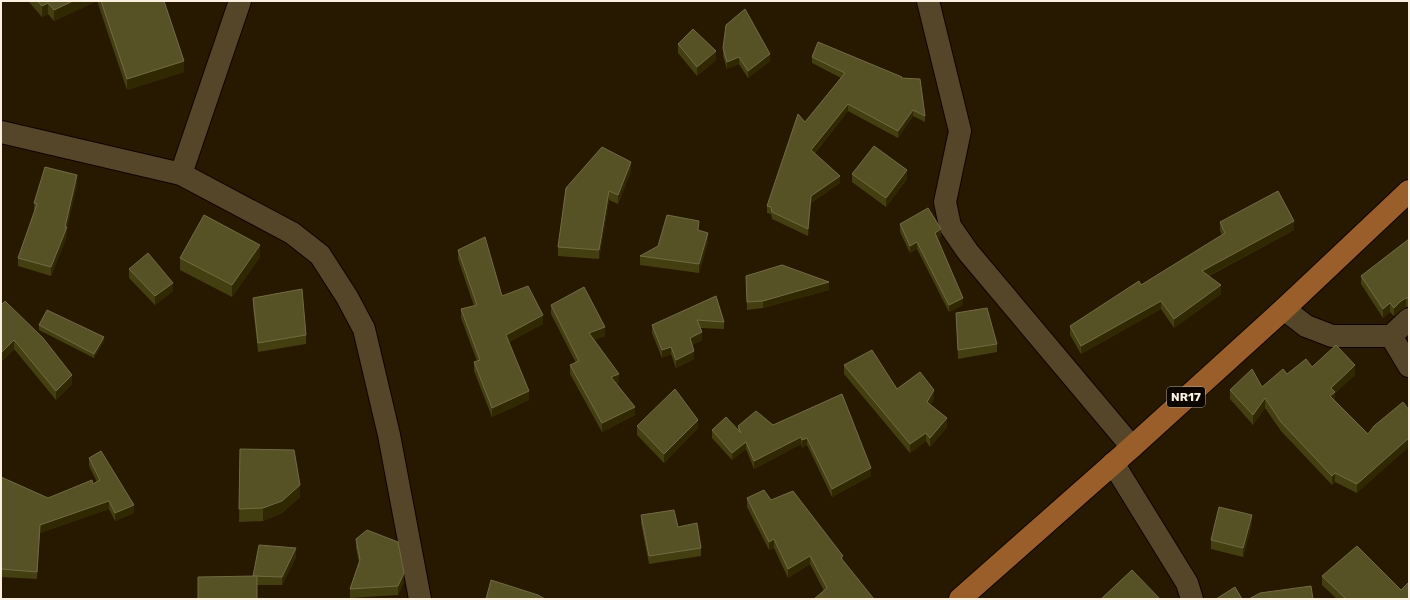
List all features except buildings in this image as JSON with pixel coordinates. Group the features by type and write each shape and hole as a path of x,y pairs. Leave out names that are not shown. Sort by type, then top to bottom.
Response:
{"main road":[{"name":"NR17","path":"960,599 1112,463 1132,447 1284,309 1409,191"}],"street":[{"path":"181,174 240,1"},
{"path":"928,1 960,131 945,202 950,226 968,252 1132,447"},
{"path":"1,132 181,174 292,232 320,255 347,297 364,328 389,434 420,599"},
{"path":"1284,309 1306,326 1332,336 1391,336 1409,319"},
{"path":"1391,336 1409,366"},
{"path":"1112,463 1187,583 1192,599"}]}
